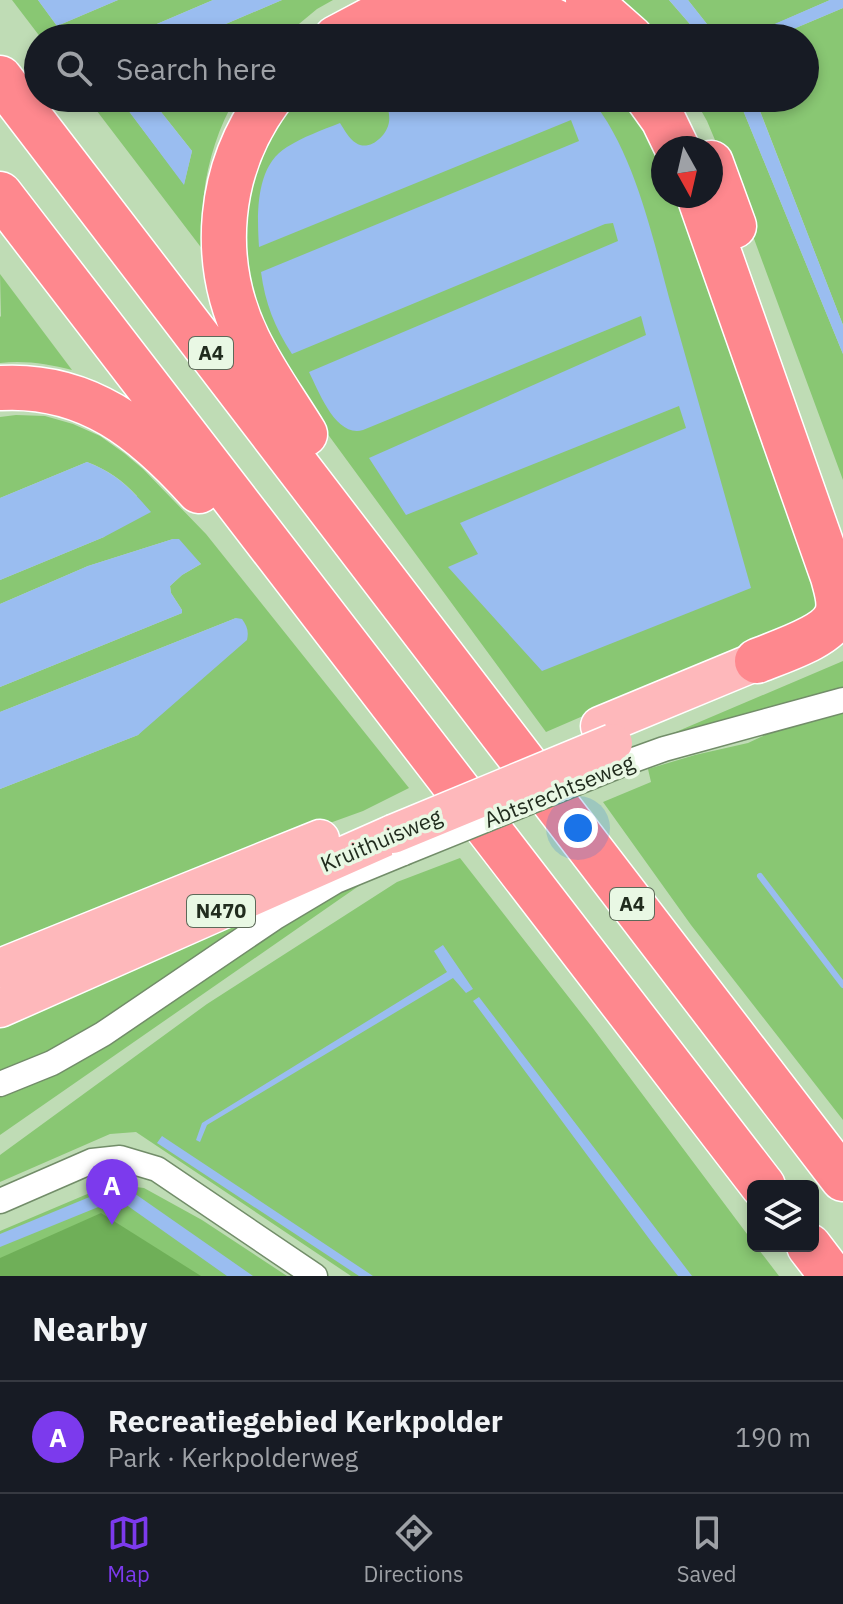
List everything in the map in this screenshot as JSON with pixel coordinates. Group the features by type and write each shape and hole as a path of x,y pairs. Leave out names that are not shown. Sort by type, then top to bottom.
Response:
{"highway":[{"path":"588,0 615,24"},
{"path":"362,24 385,12 436,3 488,2 560,24"},
{"name":"A4","path":"0,78 24,109"},
{"name":"A4","path":"26,112 843,1179"},
{"name":"A4","path":"261,112 246,137 229,181 224,218 224,259 232,298 258,359 422,628"},
{"path":"658,112 671,136"},
{"path":"685,112 698,136"},
{"path":"0,194 758,1180"},
{"path":"723,197 843,542"},
{"path":"703,208 833,577 838,599 837,614 825,629 761,671"},
{"path":"0,388 21,387 85,400 130,426 161,451 417,735"},
{"path":"761,671 843,647"},
{"path":"814,1252 832,1276"}],"main road":[{"name":"Kruithuisweg","path":"0,1008 393,834 614,744 761,671"},
{"name":"Kruithuisweg","path":"0,968 393,834"}],"street":[{"name":"Abtsrechtseweg","path":"614,744 664,749 843,700"},
{"path":"0,1084 52,1063 103,1034 274,918 336,881 393,834"},
{"path":"0,1201 92,1161 129,1160 157,1169 315,1276"}],"green space":[{"path":"12,0 38,0 56,24 30,24"},
{"path":"118,0 213,0 157,24 62,24"},
{"path":"282,0 333,0 299,24 226,24"},
{"path":"613,0 669,0 690,24 638,24"},
{"path":"688,0 830,0 775,24 707,24"},
{"path":"843,8 843,325 760,112 819,112 819,24 805,24"},
{"path":"489,22 496,24 436,24"},
{"path":"98,112 130,112 184,184 192,151 161,112 228,112 208,168 204,193 203,250"},
{"path":"283,112 637,112 651,136 651,208 684,208 819,600 809,622 587,721 583,716 546,732 324,429 270,343 246,273 246,200 273,125"},
{"path":"702,112 744,112 843,354 843,480 723,159 723,136 713,136"},
{"path":"0,274 72,370 36,363 0,363"},
{"path":"45,416 73,424 100,436 143,469 206,534 409,788 363,811 291,837 0,956 0,789 138,735 236,618 0,712 0,687 182,613 170,586 201,564 173,539 88,566 0,604 0,580 104,537 137,496 114,476 87,462 0,498 0,417"},
{"path":"843,661 843,687 804,702 657,740"},
{"path":"843,707 843,1120 691,925 603,802 651,782 648,769 748,743 782,727"},
{"path":"460,858 747,1234 747,1252 761,1252 779,1276 351,1276 136,1132 110,1134 0,1182 0,1155 207,1004 397,882"},
{"path":"366,881 0,1135 0,1094 316,904"},
{"path":"268,908 112,1016 56,1048 0,1072 0,1015"},
{"path":"111,1184 144,1188 202,1220 287,1276 0,1276 0,1231"},
{"path":"101,1213 201,1276 0,1276 0,1258"}],"water":[{"path":"38,0 118,0 62,24 56,24"},
{"path":"213,0 282,0 226,24 157,24"},
{"path":"669,0 688,0 707,24 690,24"},
{"path":"830,0 843,0 843,8 805,24 775,24"},
{"path":"129,112 161,112 192,151 184,185"},
{"path":"388,112 600,112 620,145 642,200 751,588 542,671 448,567 478,554 460,523 686,428 679,406 406,515 369,458 646,335 641,316 363,430 353,431 345,427 330,412 309,372 618,241 613,223 605,224 292,354 272,315 261,272 579,141 571,120 259,247 260,192 269,166 277,155 300,140 340,123 356,143 372,144 388,127"},
{"path":"744,112 760,112 843,325 843,354"},
{"path":"87,462 122,482 151,512 104,537 0,580 0,498"},
{"path":"179,539 201,564 170,586 182,613 0,687 0,604 88,566"},
{"path":"236,618 242,619 245,624 247,640 138,735 0,789 0,712"},
{"path":"443,945 473,989 466,993 453,978 207,1125 200,1142 196,1140 202,1123 447,972 434,951"},
{"path":"479,997 692,1276 678,1276 653,1244 473,1001"},
{"path":"162,1136 373,1276 359,1276 157,1143"},
{"path":"121,1184 253,1276 227,1276 118,1199 0,1247 0,1234"}],"waterway":[{"path":"760,876 843,985"}],"place":[{"name":"Recreatiegebied Kerkpolder","path":"112,1225"}]}
